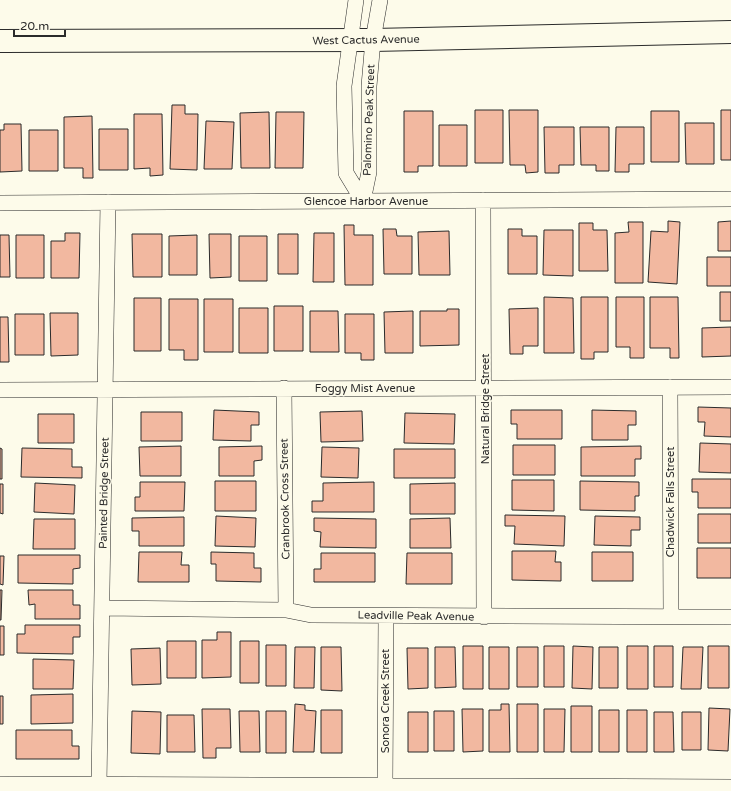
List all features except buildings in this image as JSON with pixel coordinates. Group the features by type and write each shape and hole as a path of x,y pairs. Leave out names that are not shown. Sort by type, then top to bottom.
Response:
{"main road":[{"name":"West Cactus Avenue","path":"0,41 362,40 731,32"}],"street":[{"name":"Palomino Peak Street","path":"356,0 369,86 369,172 363,201"},
{"name":"Palomino Peak Street","path":"363,201 346,173 344,86 380,0"},
{"name":"Glencoe Harbor Avenue","path":"0,203 731,199"},
{"name":"Natural Bridge Street","path":"483,200 484,617"},
{"name":"Painted Bridge Street","path":"99,784 108,202"},
{"name":"Foggy Mist Avenue","path":"0,390 731,387"},
{"name":"Cranbrook Cross Street","path":"284,388 286,610"},
{"name":"Chadwick Falls Street","path":"670,388 671,616"},
{"name":"Leadville Peak Avenue","path":"102,608 286,610 311,615 731,617"},
{"name":"Sonora Creek Street","path":"385,786 386,616"},
{"path":"0,784 99,784 236,788 385,786 562,788 731,787"}]}
